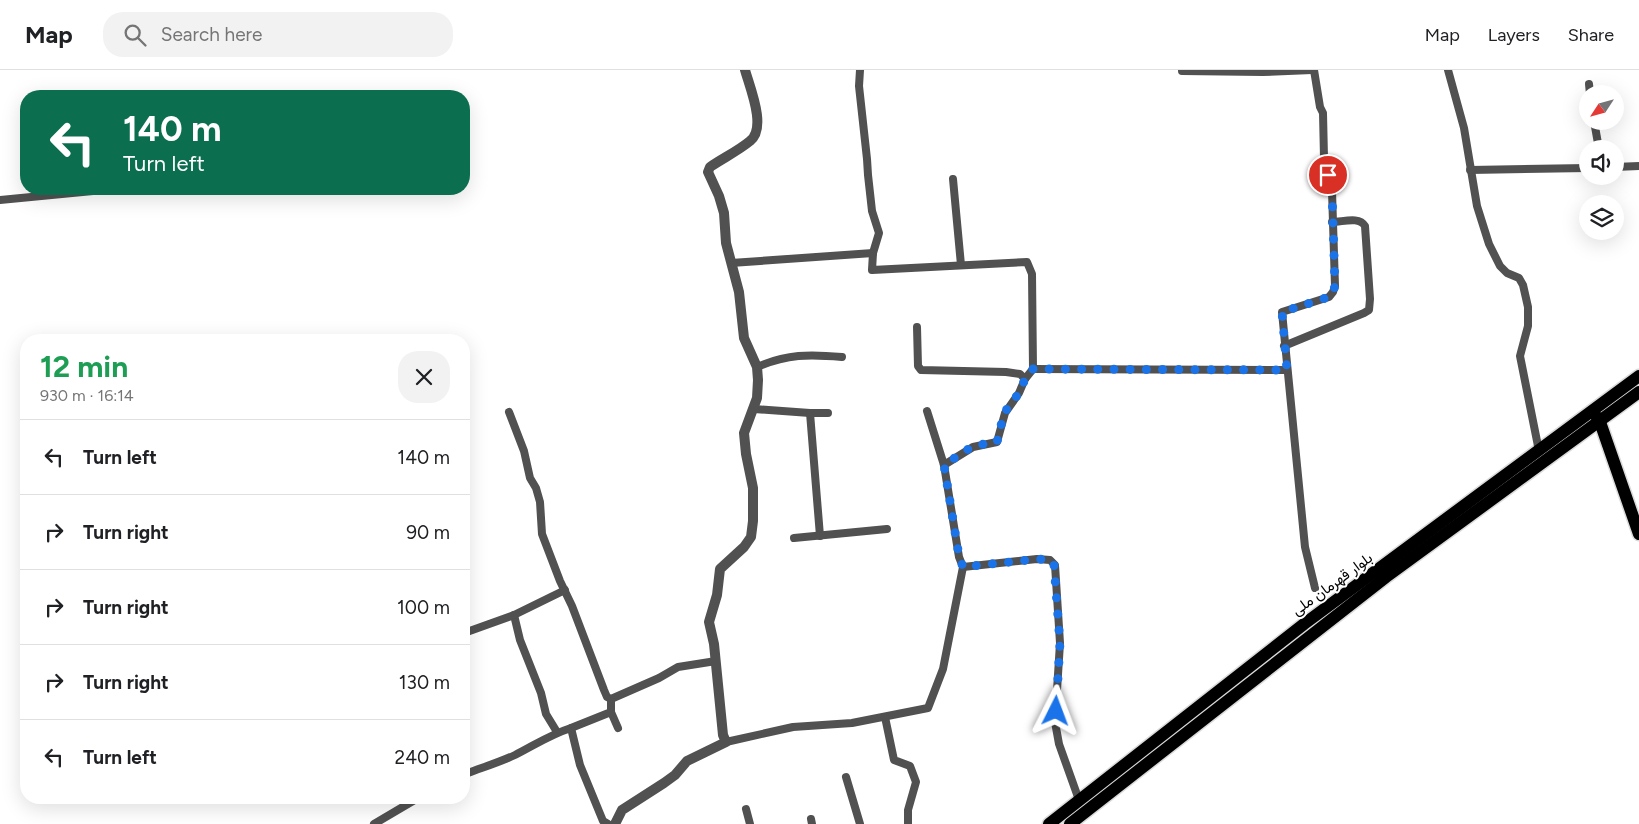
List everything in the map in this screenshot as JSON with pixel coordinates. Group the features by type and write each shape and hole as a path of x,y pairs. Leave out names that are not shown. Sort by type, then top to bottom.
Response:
{"highway":[{"name":"بلوار قهرمان ملی","path":"1070,824 1386,577 1596,417 1639,376"},
{"name":"بلوار قهرمان ملی","path":"1048,824 1304,624 1540,451 1639,392"},
{"path":"1596,417 1639,534"}],"street":[{"path":"726,742 723,735 714,644 708,622 716,595 720,570 744,547 751,537 753,488 744,433 757,398 758,380 756,367 744,338 739,292 726,243 724,213 719,196 708,172 710,167 756,135 758,126 756,109 745,70"},
{"path":"860,70 858,86 868,159 872,210 879,233 873,252 872,270 1027,262 1030,265 1032,274 1033,369 1025,379 1019,393 1004,413 997,442 973,446 944,465"},
{"path":"1182,71 1263,72 1313,70 1320,107 1323,113 1324,158 1332,191 1335,286 1329,297 1282,312 1305,547 1315,588"},
{"path":"1448,70 1464,128 1476,206 1489,244 1500,266 1507,274 1519,278 1524,285 1528,307 1528,326 1520,356 1540,451"},
{"path":"1624,167 1639,166"},
{"path":"1470,170 1579,168"},
{"path":"953,179 961,265"},
{"path":"0,200 52,195"},
{"path":"1284,346 1369,310 1370,299 1365,226 1358,220 1332,222"},
{"path":"731,263 873,252"},
{"path":"917,327 918,366 921,370 1006,372 1020,374 1025,379"},
{"path":"756,367 776,358 813,354 842,357"},
{"path":"1033,369 1287,370"},
{"path":"754,409 828,413"},
{"path":"615,824 622,810 675,775 688,761 726,742 793,727 852,723 928,708 943,669 963,567 959,556 944,465 927,411"},
{"path":"510,412 524,451 530,478 538,495 542,534 604,690 607,697 611,699"},
{"path":"810,413 820,536"},
{"path":"794,538 887,530"},
{"path":"963,567 1038,559 1050,560 1054,565 1060,643 1055,722 1060,744 1079,800"},
{"path":"470,631 514,615 565,590"},
{"path":"514,615 520,640 542,693 546,714 556,732"},
{"path":"611,699 659,678 678,667 716,661"},
{"path":"611,699 611,712 618,728"},
{"path":"470,772 515,755 556,732 611,712"},
{"path":"885,717 894,760 910,766 916,782 908,810 908,824"},
{"path":"571,728 580,765 603,821 608,824"},
{"path":"846,776 860,824"},
{"path":"374,824 408,804"},
{"path":"746,809 750,824"}],"route":[{"path":"1056,711 1060,643 1054,565 1050,560 1038,559 963,567 959,556 944,465 973,446 997,442 1004,413 1019,393 1025,379 1033,369 1287,370 1282,312 1329,297 1335,286 1332,191 1328,175"}]}
